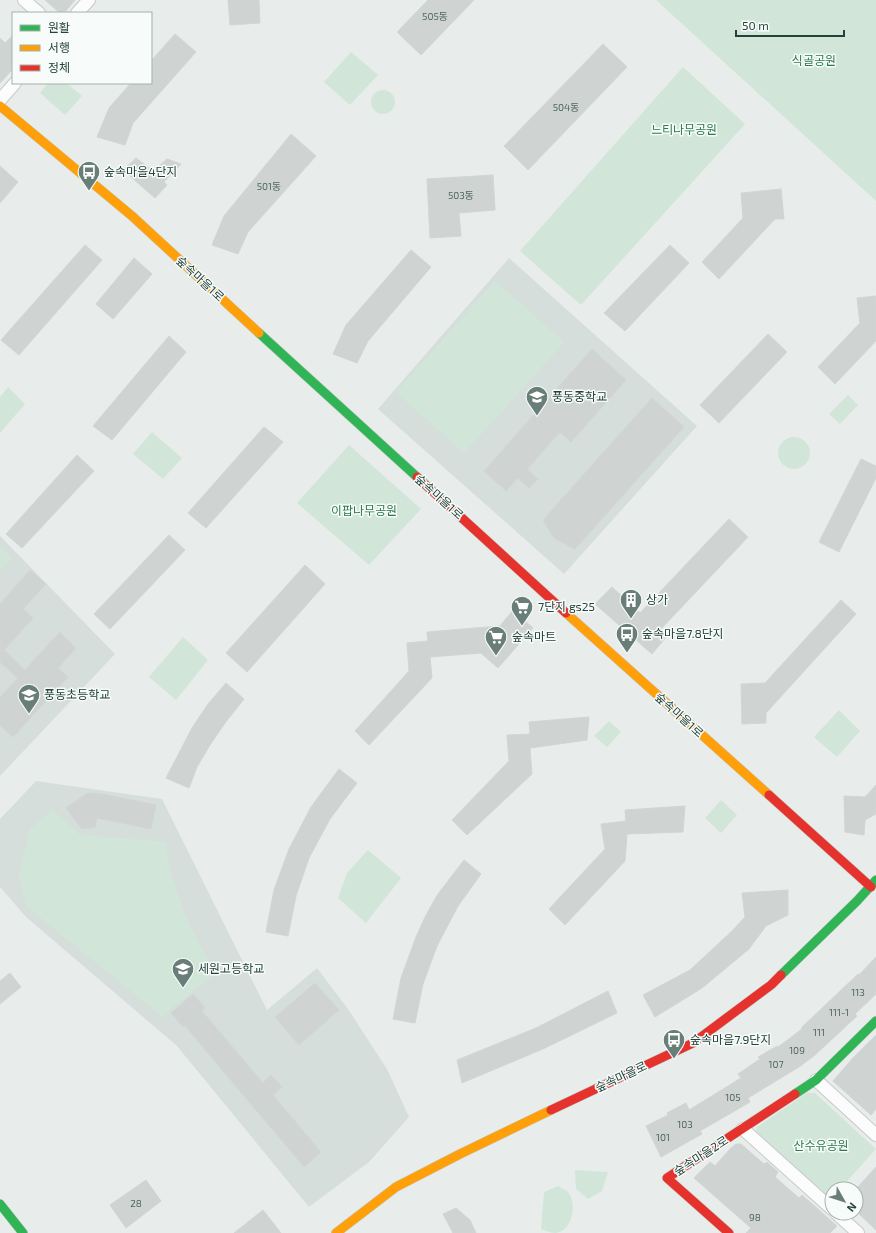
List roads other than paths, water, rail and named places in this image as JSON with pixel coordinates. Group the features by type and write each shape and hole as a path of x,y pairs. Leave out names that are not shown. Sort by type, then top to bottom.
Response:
{"street":[{"path":"24,0 37,12"},
{"path":"78,12 89,0"},
{"path":"0,100 14,84"},
{"name":"숲속마을1로","path":"0,106 137,221 550,599 874,886"},
{"name":"숲속마을로","path":"336,1233 396,1187 468,1150 693,1043 771,985 874,886"},
{"name":"숲속마을2로","path":"729,1233 667,1178 816,1080 876,1021"},
{"path":"816,1080 876,1135"},
{"path":"743,1129 824,1202"},
{"path":"0,1204 23,1233"},
{"path":"845,1221 858,1233"}],"place":[{"name":"숲속마을4단지","path":"89,192"},
{"name":"풍동중학교","path":"537,416"},
{"name":"상가","path":"631,620"},
{"name":"7단지 gs25","path":"522,626"},
{"name":"숲속마을7.8단지","path":"627,654"},
{"name":"숲속마트","path":"496,656"},
{"name":"풍동초등학교","path":"29,714"},
{"name":"세원고등학교","path":"183,988"},
{"name":"숲속마을7.9단지","path":"674,1060"}],"park label":[{"name":"식골공원","path":"814,61"},
{"name":"느티나무공원","path":"684,130"},
{"name":"이팝나무공원","path":"364,511"},
{"name":"산수유공원","path":"821,1146"}]}
